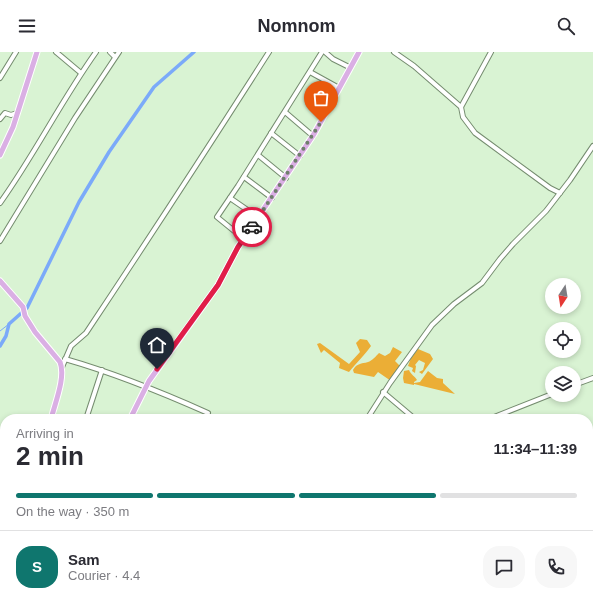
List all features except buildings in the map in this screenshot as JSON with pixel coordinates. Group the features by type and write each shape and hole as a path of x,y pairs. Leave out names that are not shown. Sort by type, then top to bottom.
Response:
{"main road":[{"path":"0,155 8,140 37,52"},
{"path":"132,414 146,386 175,343 218,285 244,239 313,136 358,52"},
{"path":"0,281 24,307 26,316 35,332 60,362 62,367 62,376 52,414"}],"street":[{"path":"0,78 16,52"},
{"path":"56,52 81,73"},
{"path":"0,203 81,73 96,52"},
{"path":"110,52 115,57"},
{"path":"0,241 72,123 119,52"},
{"path":"62,367 71,346 83,337 90,328 269,52"},
{"path":"244,239 217,218 323,52 349,67"},
{"path":"394,52 414,66 461,108 463,117 475,133 550,188 560,193"},
{"path":"461,108 490,52"},
{"path":"310,72 339,88"},
{"path":"285,112 313,136"},
{"path":"0,119 5,114 11,115 17,113"},
{"path":"271,133 300,156"},
{"path":"370,414 383,392 422,337 438,319 482,282 500,259 546,211 593,146"},
{"path":"258,154 286,178"},
{"path":"244,177 272,198"},
{"path":"230,198 259,218"},
{"path":"65,360 102,370 146,386 208,413"},
{"path":"88,414 102,370"},
{"path":"581,383 593,378"},
{"path":"383,392 409,414"},
{"path":"502,414 545,397"}],"shaded area":[{"path":"360,339 367,340 371,346 349,372 339,368 340,363 324,350 321,353 317,344 320,343 349,364 360,352 356,343"},
{"path":"393,347 402,352 395,361 401,367 391,381 378,372 374,377 354,373 353,370 358,365 369,361 379,353 385,356 390,353"},
{"path":"418,349 430,354 433,359 422,374 419,372 423,370 425,363 419,360 415,365 415,373 412,371 413,368 408,366 411,358"},
{"path":"409,370 417,380 414,383 420,382 428,371 437,378 443,379 443,383 455,394 404,383 404,371"}],"waterway":[{"path":"0,346 6,336 9,324 27,308 79,202 109,152 154,87 194,52"},
{"path":"0,331 9,324"}],"way so far":[{"path":"252,227 321,122"}],"route":[{"path":"157,369 218,285 238,247 252,227"}]}
